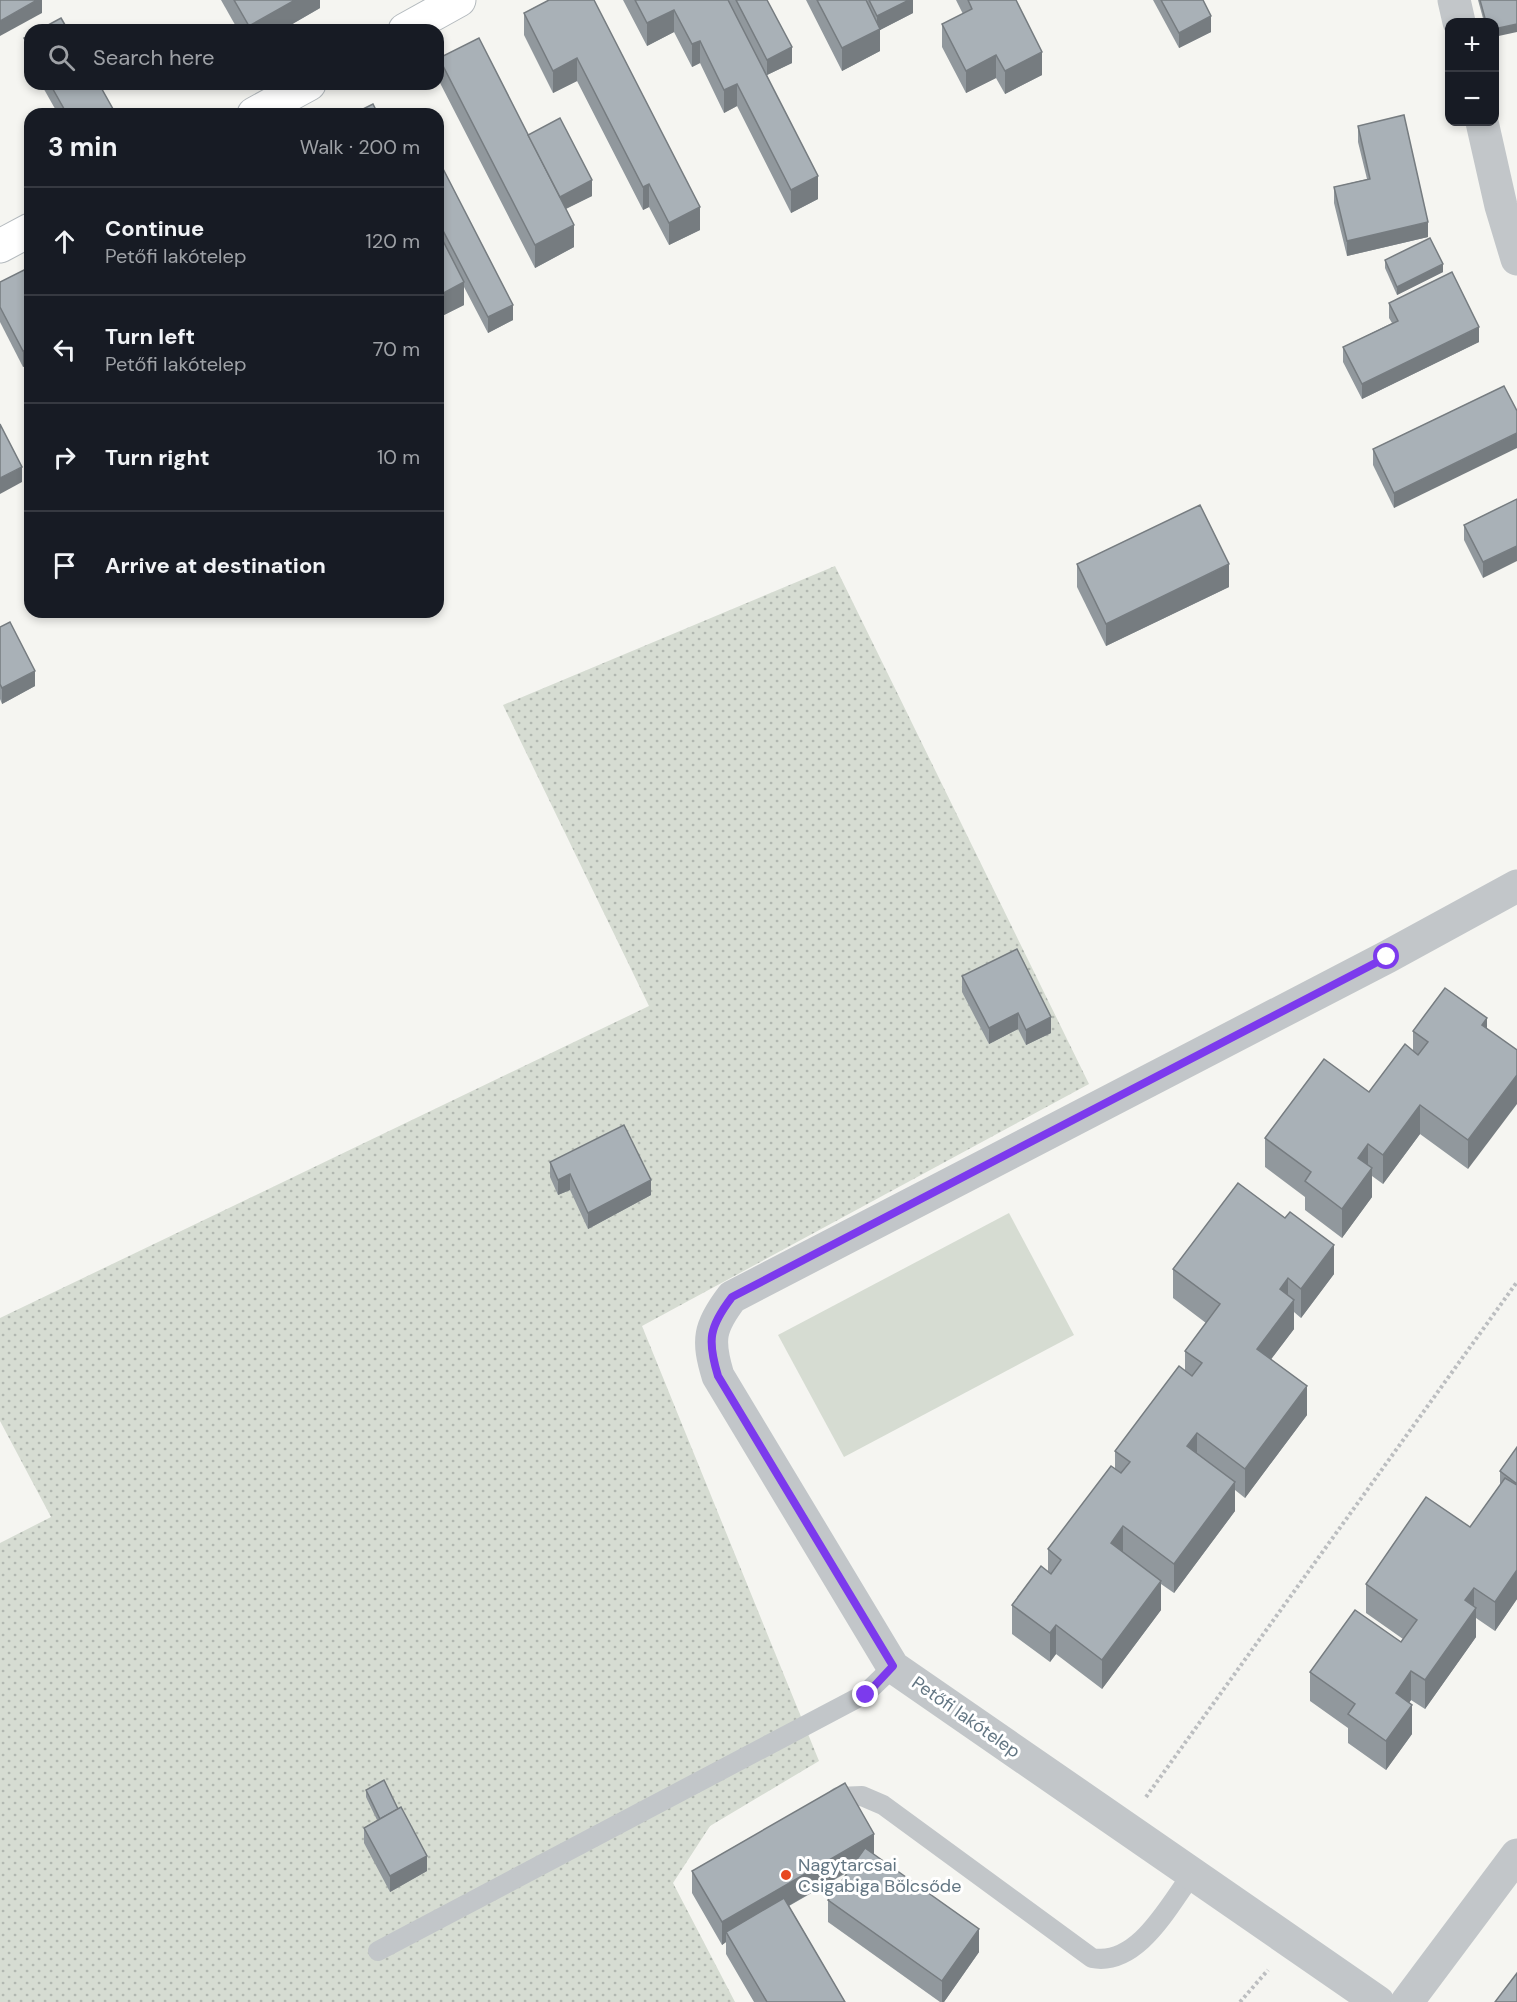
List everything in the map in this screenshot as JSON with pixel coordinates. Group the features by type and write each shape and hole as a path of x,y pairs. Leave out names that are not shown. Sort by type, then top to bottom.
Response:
{"main road":[{"path":"416,24 459,0"},
{"path":"265,108 298,90"},
{"path":"0,246 24,234"}],"street":[{"path":"1454,0 1458,18"},
{"path":"1483,126 1501,206 1517,259"},
{"name":"Petőfi lakótelep","path":"1378,2002 893,1666 718,1376 712,1356 710,1336 717,1317 732,1297 1387,957 1517,886"},
{"path":"1407,2002 1517,1855"}],"lane":[{"path":"378,1951 866,1695 893,1666"},
{"path":"837,1797 848,1794 862,1796 883,1805 1092,1958 1106,1961 1138,1943 1193,1873"}],"path":[{"path":"1125,1826 1517,1282"}],"shaded area":[{"path":"835,566 1089,1084 642,1326 819,1761 710,1826 673,1883 735,2002 0,2002 0,1543 51,1517 0,1421 0,1318 649,1006 503,705"},
{"path":"1009,1213 1074,1335 844,1457 778,1335"}],"building":[{"path":"0,0 37,0 0,21"},
{"path":"234,0 295,0 253,24 248,24"},
{"path":"549,0 594,0 700,207 669,223 649,184 643,187 577,58 553,71 524,13"},
{"path":"635,0 728,0 818,176 791,190 737,84 724,90 700,41 692,44 674,10 647,23"},
{"path":"736,0 767,0 792,47 767,60"},
{"path":"817,0 866,0 880,29 842,48"},
{"path":"869,0 909,0 877,16"},
{"path":"968,0 1016,0 1042,52 1005,71 996,55 966,71 942,24 972,9"},
{"path":"1161,0 1203,0 1211,16 1179,33"},
{"path":"1480,0 1517,0 1517,24 1499,28 1499,18 1485,18"},
{"path":"61,18 64,24 50,24"},
{"path":"479,38 574,225 535,245 444,68 444,56"},
{"path":"53,90 102,90 112,108 64,108"},
{"path":"1404,115 1428,222 1347,241 1334,187 1370,179 1358,126"},
{"path":"560,118 592,180 560,197 528,135"},
{"path":"444,171 513,305 488,317 444,233"},
{"path":"1430,238 1443,264 1397,287 1385,260"},
{"path":"444,243 464,282 444,293"},
{"path":"24,270 23,351 0,307 0,282"},
{"path":"1452,272 1479,327 1362,384 1343,347 1398,321 1389,303"},
{"path":"1504,386 1517,411 1517,433 1394,493 1373,449"},
{"path":"0,424 22,467 0,478"},
{"path":"1517,499 1517,546 1483,562 1464,525"},
{"path":"1200,505 1229,564 1106,624 1077,564"},
{"path":"10,622 35,671 2,688 0,684 0,627"},
{"path":"1017,949 1051,1017 1026,1030 1018,1013 989,1028 962,976"},
{"path":"1445,988 1487,1018 1482,1025 1517,1050 1517,1075 1468,1140 1420,1105 1383,1155 1368,1144 1358,1158 1372,1168 1342,1209 1305,1181 1311,1172 1265,1138 1324,1059 1369,1092 1405,1044 1418,1055 1428,1042 1413,1031"},
{"path":"624,1125 651,1180 588,1213 570,1174 558,1180 550,1162"},
{"path":"1238,1183 1285,1218 1290,1212 1334,1245 1301,1289 1288,1278 1280,1289 1294,1300 1257,1349 1307,1386 1245,1469 1197,1433 1187,1446 1235,1482 1174,1564 1123,1526 1111,1543 1161,1581 1102,1660 1056,1625 1050,1633 1012,1605 1041,1566 1051,1574 1061,1560 1048,1549 1111,1466 1121,1473 1130,1462 1115,1451 1179,1366 1192,1376 1202,1363 1185,1351 1220,1304 1173,1269"},
{"path":"1517,1447 1517,1484 1500,1471"},
{"path":"1505,1478 1517,1485 1517,1570 1495,1602 1474,1588 1465,1600 1476,1608 1425,1680 1411,1671 1396,1693 1412,1705 1386,1741 1348,1714 1355,1704 1310,1672 1355,1610 1401,1642 1417,1620 1366,1584 1426,1497 1470,1527"},
{"path":"384,1780 398,1809 380,1819 366,1790"},
{"path":"845,1783 874,1834 722,1922 692,1871"},
{"path":"401,1807 427,1856 390,1876 364,1828"},
{"path":"865,1848 979,1929 942,1981 828,1900"},
{"path":"784,1898 845,2002 767,2002 726,1932"},
{"path":"1517,1973 1517,2002 1495,2002"}],"place":[{"name":"Nagytarcsai Csigabiga Bölcsőde","path":"786,1875"}],"route":[{"path":"866,1695 893,1666 718,1376 712,1356 710,1336 717,1317 732,1297 1387,957"}]}
